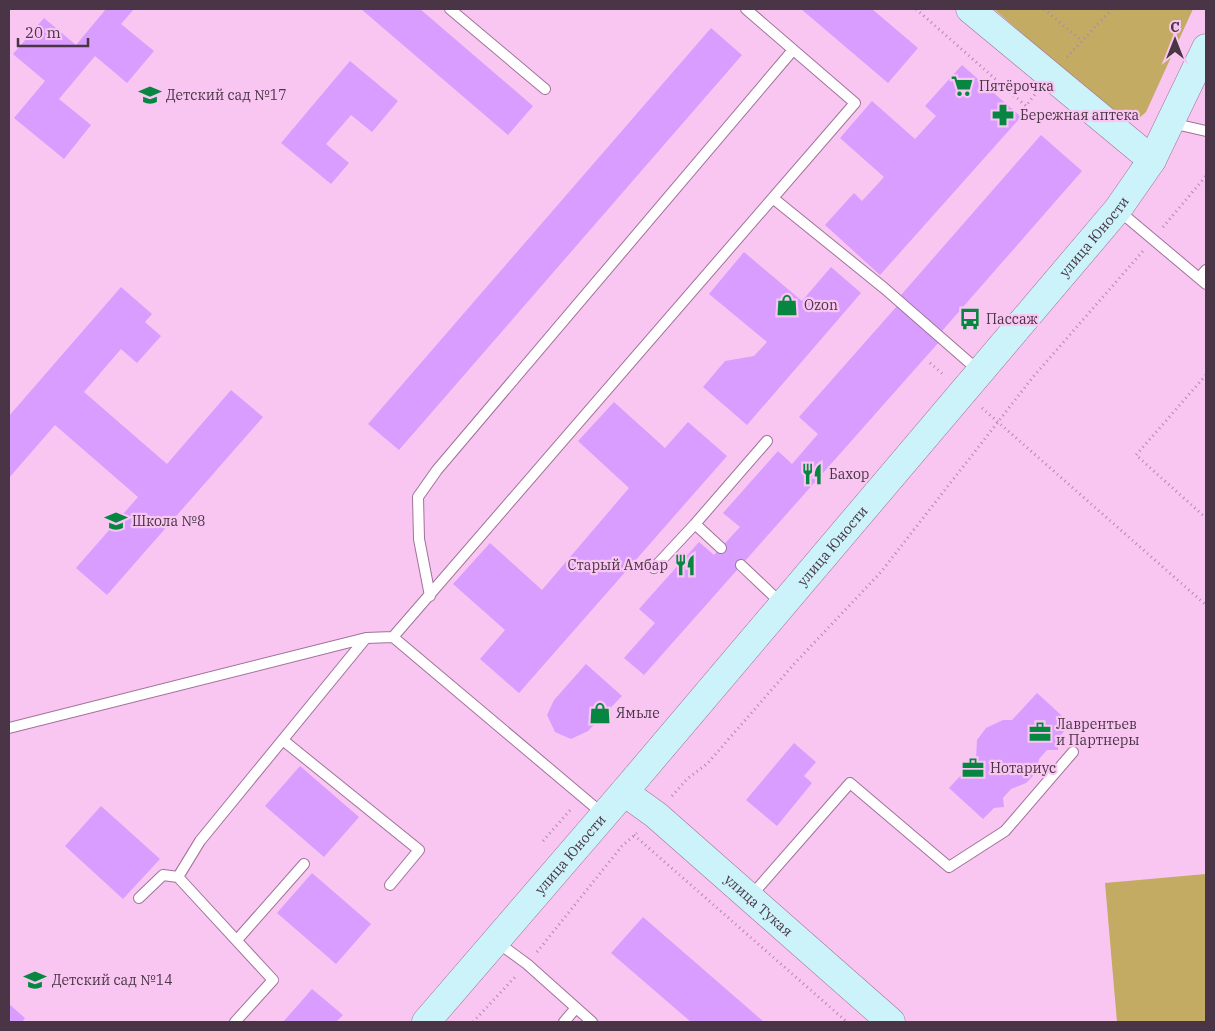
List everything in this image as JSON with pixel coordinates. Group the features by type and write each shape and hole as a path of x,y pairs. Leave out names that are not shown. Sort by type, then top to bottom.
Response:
{"street":[{"path":"970,9 1152,160"},
{"name":"улица Юности","path":"426,1022 602,814 624,792 1118,209 1152,160 1206,48"},
{"name":"улица Тукая","path":"624,792 656,815 749,899 891,1022"}],"lane":[{"path":"450,9 545,89"},
{"path":"394,637 856,103 746,9"},
{"path":"430,596 419,539 418,497 437,470 793,50"},
{"path":"1170,123 1206,131"},
{"path":"774,199 884,288 972,382"},
{"path":"1118,209 1203,281 1206,270"},
{"path":"654,568 767,441"},
{"path":"695,524 721,548"},
{"path":"741,566 782,604"},
{"path":"9,728 366,638 394,637 602,814"},
{"path":"178,877 200,841 366,638"},
{"path":"284,740 419,850 390,885"},
{"path":"749,899 850,783 949,867 1006,831 1074,752"},
{"path":"237,940 304,864"},
{"path":"139,898 163,875 178,877 273,980 235,1022"},
{"path":"496,941 527,964 575,1009 592,1022"},
{"path":"564,1022 575,1009"}],"path":[{"path":"916,9 1026,106"},
{"path":"1044,9 1082,42"},
{"path":"473,1022 527,964 622,846 656,815 687,779 707,764 794,664 881,572 1034,377 1206,176"},
{"path":"930,363 972,382 998,422 1206,604"},
{"path":"1206,375 1136,455 1206,518"},
{"path":"634,835 847,1022"}],"shaded area":[{"path":"994,9 1193,9 1146,112 1136,121 1122,121"},
{"path":"1206,874 1206,1022 1117,1022 1105,883"}],"building":[{"path":"106,9 134,9 121,24 154,51 127,83 95,56 59,99 91,125 64,159 14,118 45,81 13,54 44,18 76,45"},
{"path":"361,9 420,9 533,106 508,135"},
{"path":"801,9 872,9 918,48 888,83"},
{"path":"711,28 742,55 399,450 368,424"},
{"path":"350,61 398,101 372,132 351,115 326,144 349,163 331,184 281,143"},
{"path":"962,65 1021,117 880,275 825,225 854,193 862,201 884,177 840,138 872,101 915,139 936,116 925,106"},
{"path":"1041,135 1082,171 942,331 901,295"},
{"path":"744,252 802,301 831,267 861,293 747,425 703,387 725,361 754,356 767,342 709,294"},
{"path":"121,287 152,314 145,322 161,336 137,363 121,349 84,392 167,464 231,390 263,417 107,595 76,568 138,497 55,425 9,478 9,416"},
{"path":"897,306 939,342 644,675 624,658 655,623 639,609 699,542 714,555 740,527 723,513 778,451 792,464 818,434 799,417"},
{"path":"614,402 665,448 688,422 727,456 519,693 480,659 505,630 453,584 490,543 542,590 629,488 578,441"},
{"path":"586,664 622,696 588,731 571,739 555,732 547,715 554,700"},
{"path":"1037,693 1071,724 1058,738 1058,750 1047,750 1039,759 1036,772 1031,778 1026,783 1011,789 1003,798 1004,807 994,808 983,819 949,788 976,759 977,740 986,728 1003,720 1012,720"},
{"path":"794,743 816,762 804,776 812,783 777,826 746,800"},
{"path":"300,766 359,817 324,857 265,806"},
{"path":"101,806 160,859 123,899 65,846"},
{"path":"312,873 371,924 336,964 277,913"},
{"path":"643,917 764,1022 691,1022 611,953"},
{"path":"312,989 343,1015 336,1022 283,1022"},
{"path":"9,1004 25,1018 22,1022 9,1022"}],"place":[{"name":"Пятёрочка","path":"962,86"},
{"name":"Детский сад №17","path":"150,95"},
{"name":"Бережная аптека","path":"1003,115"},
{"name":"Ozon","path":"787,305"},
{"name":"Пассаж","path":"970,319"},
{"name":"Бахор","path":"812,474"},
{"name":"Школа №8","path":"116,521"},
{"name":"Старый Амбар","path":"685,565"},
{"name":"Ямьле","path":"600,713"},
{"name":"Лаврентьев и Партнеры","path":"1040,732"},
{"name":"Нотариус","path":"973,768"},
{"name":"Детский сад №14","path":"35,980"}]}
